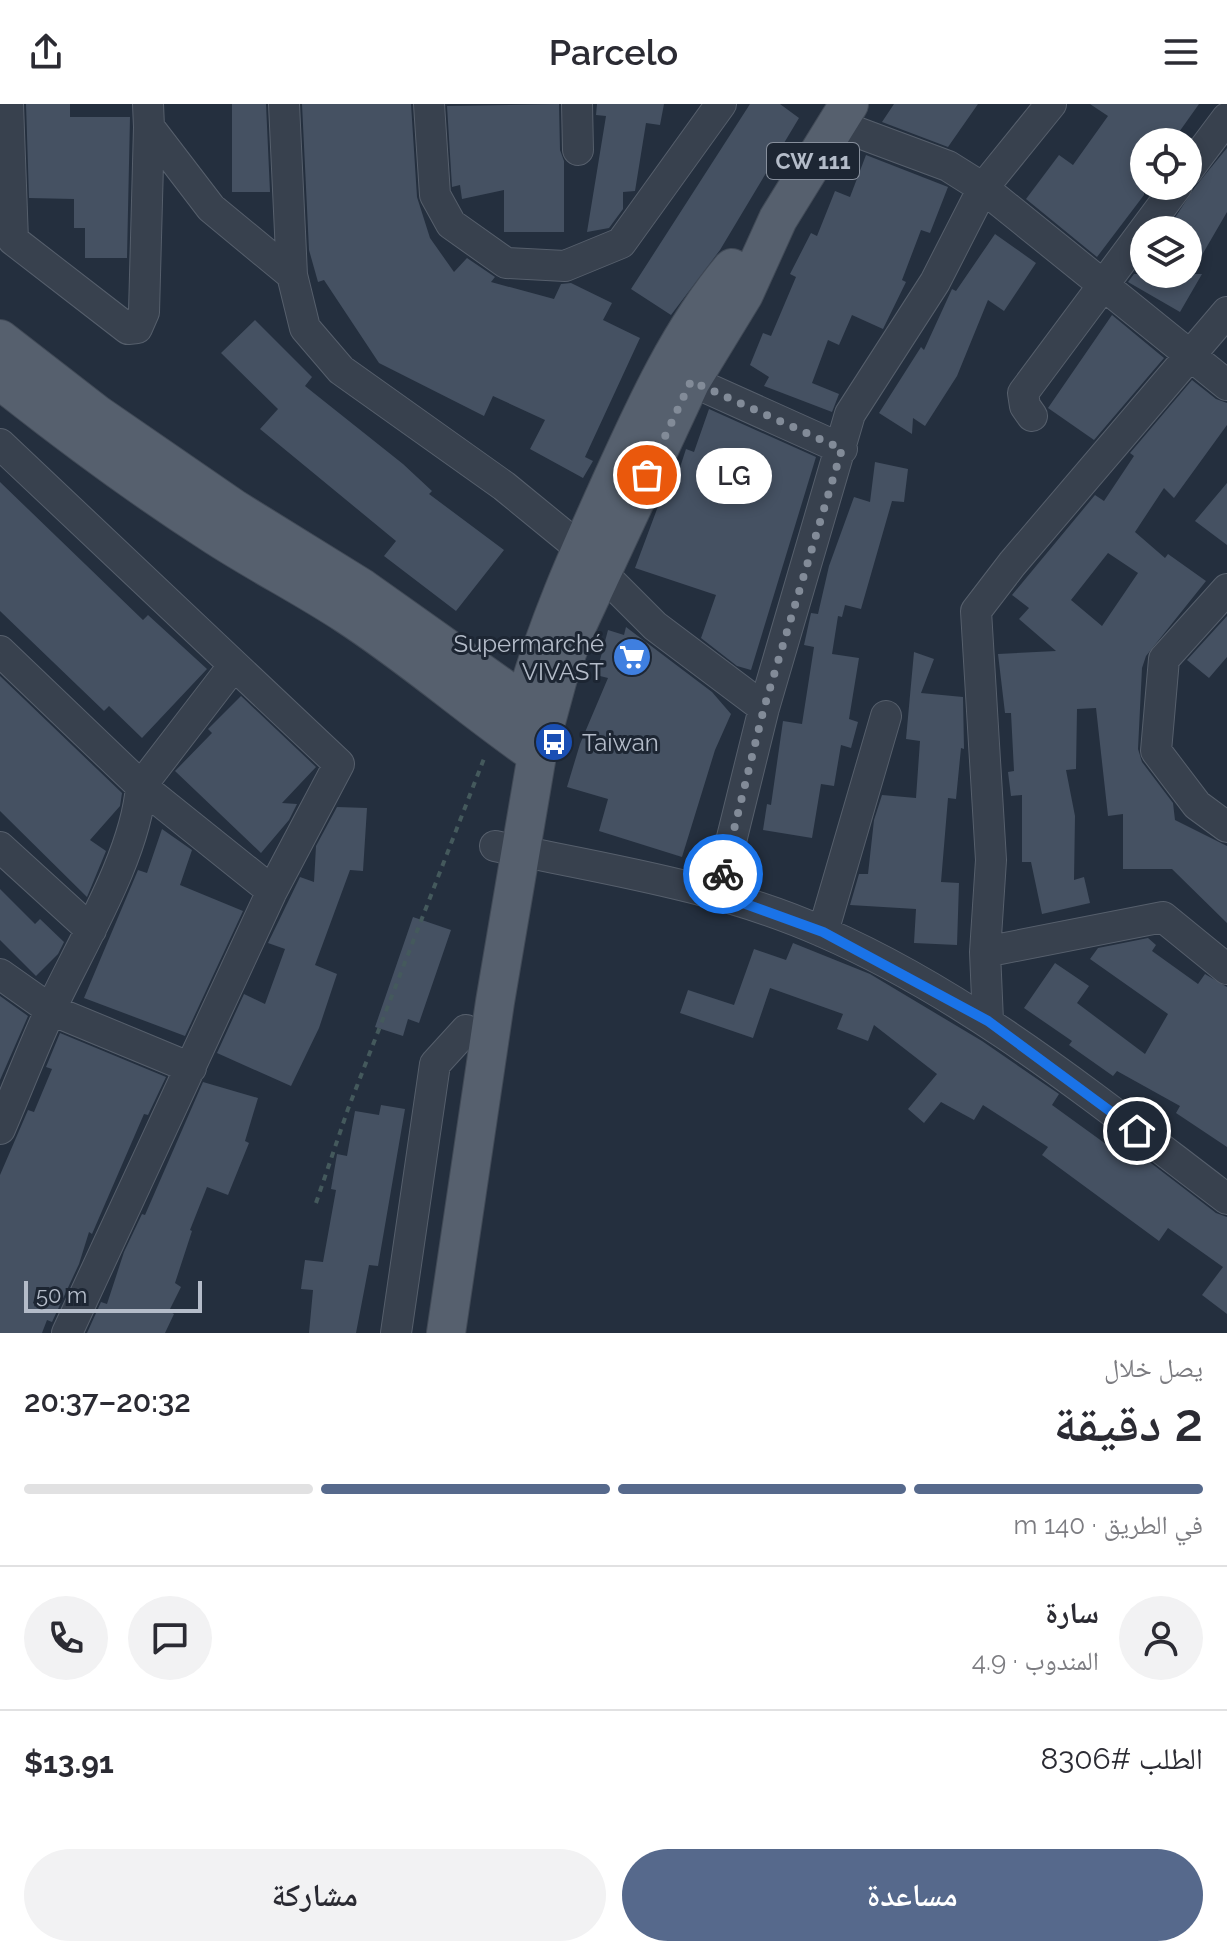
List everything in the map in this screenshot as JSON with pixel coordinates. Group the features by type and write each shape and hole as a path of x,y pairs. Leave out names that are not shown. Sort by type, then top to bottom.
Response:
{"main road":[{"name":"CW 111","path":"592,561 691,381 744,294 778,219 842,114"},
{"path":"446,1333 508,849 516,741 537,704 550,618 592,561 672,357 722,281 778,219"},
{"path":"0,339 98,415 196,483 362,588 510,693 537,704"},
{"path":"0,380 74,439 212,534 344,613 425,667 516,741"},
{"path":"420,1333 466,1030 508,849"}],"street":[{"path":"8,104 13,240 128,329 137,328 144,312 149,116"},
{"path":"284,104 292,275 305,328 341,370 504,486 592,561 655,626 764,708"},
{"path":"429,104 435,195 451,224 506,263 565,266 621,243 718,106"},
{"path":"577,104 578,150"},
{"path":"718,894 764,708 850,414 935,282 983,188 1051,104"},
{"path":"842,114 948,166 983,188 1227,385"},
{"path":"149,116 211,208 292,275"},
{"path":"1202,151 1227,118"},
{"path":"1032,416 1025,406 1023,393 1166,200"},
{"path":"988,1021 985,952 991,860 976,611 1012,564 1227,312"},
{"path":"691,381 842,449"},
{"path":"0,444 339,764 272,891 67,1333"},
{"path":"1227,589 1164,659 1156,751 1197,805 1227,827"},
{"path":"0,651 141,786 272,891"},
{"path":"0,1129 51,1010 91,930 139,811 141,786 234,665"},
{"path":"823,932 886,716"},
{"path":"0,847 91,930"},
{"path":"508,849 718,894 823,932 988,1021 1227,1199"},
{"path":"985,952 1163,917 1227,969"},
{"path":"0,974 51,1010 191,1068"},
{"path":"396,1333 435,1064 466,1030"}],"path":[{"path":"316,1203 348,1109 516,741"}],"building":[{"path":"26,104 70,104 70,117 130,117 127,258 85,258 85,228 74,228 74,199 29,198"},
{"path":"232,104 266,104 270,192 232,192"},
{"path":"302,104 411,104 417,197 430,238 454,272 467,258 495,277 491,282 554,299 561,284 571,283 612,303 603,320 640,338 585,457 593,461 583,478 530,449 545,420 493,396 484,416 379,363 324,280 318,282 309,250"},
{"path":"559,104 560,150 564,161 564,232 504,232 504,190 462,199 460,185 452,187 447,106"},
{"path":"597,104 664,104 660,125 646,123 635,191 623,192 623,209 609,228 587,232 606,116 596,115"},
{"path":"750,104 780,104 799,118 720,250 671,315 631,289"},
{"path":"894,104 978,104 948,147 882,122"},
{"path":"1090,104 1199,104 1182,128 1130,128 1130,200 1140,200 1097,257 1026,199 1059,155 1073,165 1108,116"},
{"path":"1227,148 1227,212 1202,255 1202,216 1176,216 1187,200 1202,200 1202,178"},
{"path":"866,155 948,187 930,233 921,230 902,280 906,282 883,329 852,315 839,345 828,340 812,383 839,394 832,412 764,386 769,377 750,365 763,333 771,336 796,277 790,274 811,233 817,236 835,191 850,197"},
{"path":"995,234 1036,263 1004,311 988,300 957,376 925,426 913,418 912,434 879,413 921,347 924,350 952,289 956,291"},
{"path":"1138,288 1194,288 1180,312"},
{"path":"1112,315 1164,358 1094,440 1048,408"},
{"path":"255,320 312,377 305,386 403,464 432,491 429,494 504,550 456,611 384,556 396,541 260,429 278,409 221,353"},
{"path":"1192,380 1216,399 1227,403 1227,425 1174,498 1164,488 1135,532 1165,558 1168,554 1206,581 1146,656 1142,668 1138,749 1142,762 1173,803 1175,820 1227,846 1227,923 1172,869 1123,869 1123,814 1108,816 1096,708 1077,709 1076,769 1066,770 1075,816 1074,880 1084,877 1090,903 1042,914 1031,862 1022,862 1022,795 1011,796 1008,772 1014,771 1011,713 1005,713 998,654 1056,651 1019,619 1029,608 1012,595 1095,495 1104,501 1134,456 1130,453","holes":["1108,553 1138,573 1102,626 1071,600"]},
{"path":"709,409 816,457 751,670 737,666 701,638 716,595 635,568 663,493 671,495 686,449 694,452"},
{"path":"875,462 908,469 904,502 892,501 861,609 845,605 842,617 838,616 832,654 859,658 849,719 858,722 851,748 841,745 834,786 821,784 812,838 763,830 767,804 771,805 783,721 802,724 814,647 804,645 811,613 818,614 829,566 854,497 870,502"},
{"path":"0,482 143,620 148,615 207,669 142,738 109,706 104,711 0,611"},
{"path":"1227,483 1227,545 1195,521"},
{"path":"1227,616 1227,657 1209,678 1187,660"},
{"path":"626,627 712,692 731,714 715,750 682,857 599,831 608,799 567,787 580,744 608,678 596,675 608,630 624,635"},
{"path":"914,652 934,659 921,693 963,697 964,749 961,748 956,799 948,798 941,882 959,883 957,945 914,943 916,909 850,905 859,874 868,874 874,820 882,795 916,798 920,741 906,739"},
{"path":"0,676 122,793 120,806 90,840 106,851 87,897 0,811"},
{"path":"241,696 316,767 282,803 297,804 289,820 261,853 175,771 212,733 208,729"},
{"path":"337,807 367,808 363,871 350,870 315,965 337,974 319,1028 291,1086 217,1053 244,994 265,1004 285,949 268,943 300,877 314,882 316,846"},
{"path":"162,829 192,850 180,885 243,911 185,1036 84,998 138,870 147,873"},
{"path":"0,889 35,924 40,919 64,942 58,954 36,976 0,940"},
{"path":"413,917 451,930 419,1023 408,1019 403,1036 375,1027"},
{"path":"1148,938 1156,945 1152,951 1198,984 1205,974 1227,987 1227,1147 1176,1113 1180,1106 1117,1071 1113,1076 1069,1045 1072,1041 1024,1008 1055,963 1089,986 1077,1003 1145,1054 1168,1014 1090,959 1098,948"},
{"path":"793,943 870,974 982,1041 1059,1094 1052,1105 1110,1147 1117,1137 1216,1213 1227,1217 1227,1314 1202,1295 1223,1267 1168,1228 1159,1241 1042,1155 1048,1147 983,1105 974,1120 941,1102 924,1123 908,1109 937,1074 874,1025 868,1041 837,1029 843,1014 770,988 753,1038 680,1013 688,990 734,1005 754,949 786,960"},
{"path":"0,996 28,1016 0,1080"},
{"path":"60,1033 166,1077 148,1115 144,1114 92,1234 89,1232 79,1264 52,1322 47,1320 42,1333 0,1333 0,1175 28,1110 34,1112 52,1069 46,1067"},
{"path":"203,1082 258,1098 245,1141 249,1143 228,1195 207,1187 190,1230 175,1283 181,1287 169,1311 174,1314 165,1333 87,1333 101,1302 107,1304 124,1252 142,1214 145,1215"},
{"path":"381,1105 405,1109 378,1266 369,1265 356,1333 309,1333 313,1290 301,1289 305,1260 323,1262 336,1190 331,1189 337,1154 347,1156 355,1111 379,1115"}],"way so far":[{"path":"647,475 691,381 842,449 764,708 723,874"}],"place":[{"name":"LG","path":"647,475"},
{"name":"Supermarché VIVAST","path":"632,657"},
{"name":"Taiwan","path":"554,742"}],"route":[{"path":"723,874 718,894 823,932 898,970 988,1021 1137,1131"}]}
